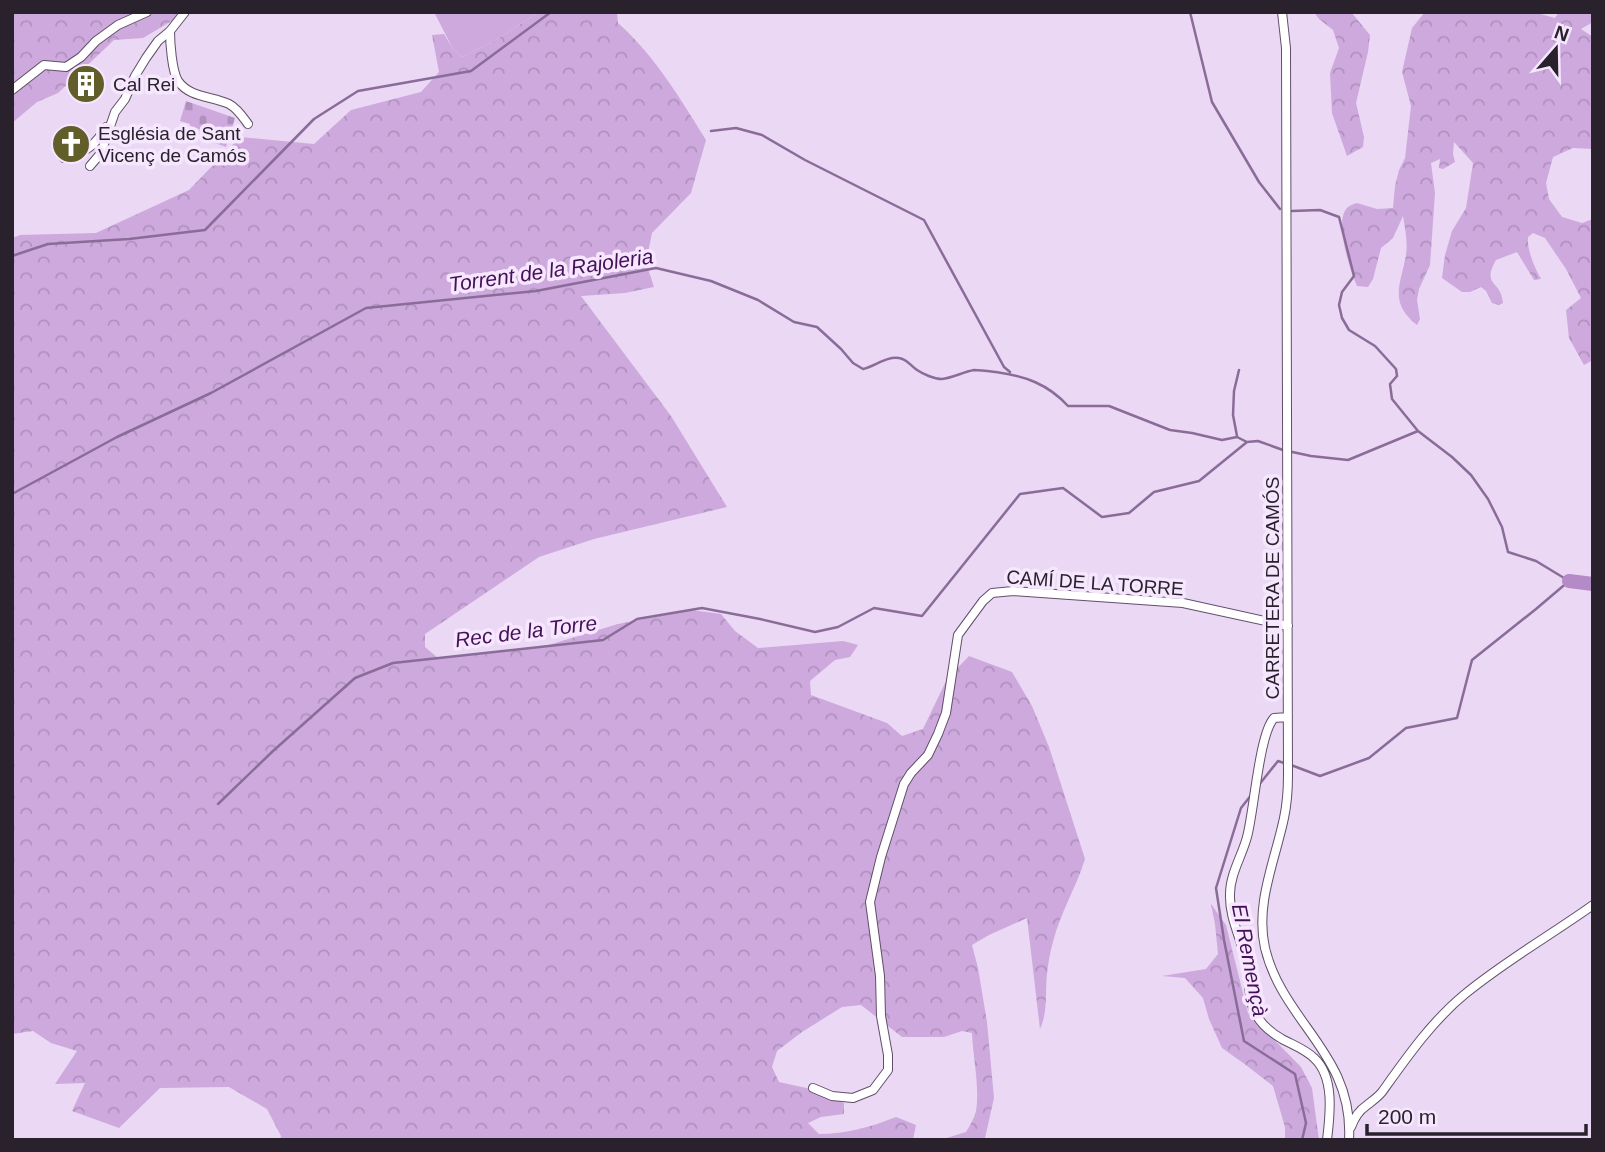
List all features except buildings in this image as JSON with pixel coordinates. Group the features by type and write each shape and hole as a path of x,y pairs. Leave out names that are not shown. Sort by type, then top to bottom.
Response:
{"street":[{"path":"12,90 44,65 65,67 118,25 147,12"},
{"path":"64,158 85,152 100,138 125,99 146,58 185,12"},
{"name":"CARRETERA DE CAMÓS","path":"1282,12 1286,48 1288,775 1284,817 1264,900 1262,928 1265,947 1279,986 1326,1053 1338,1075 1347,1105 1349,1140"},
{"path":"170,31 178,81 191,92 229,104 248,124"},
{"path":"90,166 102,153 115,112"},
{"name":"CAMÍ DE LA TORRE","path":"813,1088 832,1096 853,1098 873,1090 888,1070 870,902 904,784 928,755 946,713 958,635 983,601 992,593 1013,591 1183,603 1288,626"},
{"path":"1288,717 1274,718 1268,727 1246,841 1230,889 1232,916 1247,962 1253,1010 1274,1034 1312,1055 1319,1062 1326,1081 1329,1102 1327,1140"},
{"path":"1350,1130 1360,1111 1378,1098 1402,1062 1437,1020 1464,994 1593,905"},
{"path":"1347,1105 1367,1104"},
{"path":"1347,1105 1360,1111"}],"green space":[{"path":"12,12 187,12 143,38 114,40 58,93 37,102 12,123"},
{"path":"434,12 539,12 494,41 462,57 453,49"},
{"path":"539,12 617,12 618,23 655,63 706,140 691,193 652,233 646,263 654,287 625,293 581,296 671,416 727,507 594,539 539,557 425,634 425,647 438,658 542,647 618,624 691,610 721,614 735,631 758,648 843,641 858,645 850,657 835,660 810,681 811,695 887,723 902,736 923,729 947,679 969,656 1012,672 1032,706 1049,747 1085,859 1052,946 1040,1029 1027,918 972,945 987,1022 994,1098 983,1140 940,1140 966,1132 975,1114 977,1093 972,1033 962,1031 944,1037 902,1037 861,1005 842,1007 802,1032 777,1051 772,1067 779,1082 811,1089 844,1103 844,1114 821,1117 808,1123 819,1134 858,1129 896,1117 916,1125 913,1140 280,1140 281,1136 267,1109 229,1087 160,1088 119,1128 72,1111 85,1083 55,1084 77,1051 51,1043 33,1031 12,1034 12,238 20,235 96,233 189,190 240,137 314,144 351,110 421,92 439,72 432,35 444,34 453,49 462,57 494,41"},
{"path":"1314,12 1351,12 1370,35 1356,103 1364,137 1363,147 1347,156 1332,113 1330,73 1339,48 1333,30"},
{"path":"1425,12 1533,12 1555,18 1559,12 1593,12 1593,22 1581,29 1593,37 1593,149 1573,148 1553,157 1546,183 1549,199 1562,217 1582,223 1593,219 1593,360 1584,365 1569,338 1566,310 1581,298 1545,238 1533,233 1528,237 1532,258 1541,279 1534,280 1517,252 1496,260 1490,275 1502,295 1503,303 1499,305 1492,303 1481,287 1462,292 1442,278 1452,231 1466,208 1473,163 1454,142 1455,162 1443,169 1439,168 1440,159 1431,163 1435,193 1430,265 1419,289 1417,300 1420,319 1417,325 1408,317 1399,300 1407,250 1403,216 1393,238 1381,248 1373,279 1368,287 1357,286 1344,246 1343,215 1348,207 1357,203 1377,209 1393,208 1395,186 1405,158 1411,106 1402,72 1412,28"},
{"path":"186,101 235,118 226,147 215,143 216,140 208,137 208,134 180,121"},
{"path":"1211,904 1226,925 1248,1013 1301,1067 1312,1088 1319,1140 1285,1140 1285,1127 1273,1086 1222,1048 1203,998 1185,978 1162,976 1206,969 1218,954"}],"waterway":[{"path":"12,256 48,244 129,239 205,230 314,119 358,91 471,71 551,12"},
{"path":"1190,12 1212,102 1259,182 1280,209"},
{"path":"711,131 736,128 762,135 805,160 924,220 1004,367 1010,372"},
{"path":"1291,765 1320,776 1369,758 1406,728 1457,718 1472,660 1569,581 1536,561 1508,552 1502,527 1488,499 1471,475 1418,431 1392,399 1390,384 1397,376 1396,369 1375,346 1349,330 1342,318 1339,305 1342,292 1354,276 1339,217 1320,210 1292,211"},
{"name":"Torrent de la Rajoleria","path":"12,494 117,437 211,393 366,308 536,291 656,268 711,281 758,300 794,322 817,327 853,363 863,369 885,360 899,358 919,372 939,379 974,370 1007,374 1044,387 1068,406 1109,406 1170,430 1222,440 1237,437 1247,442 1258,441 1311,456 1348,460 1418,431"},
{"path":"1237,436 1233,415 1234,391 1239,370"},
{"name":"Rec de la Torre","path":"218,804 355,678 393,663 603,640 637,619 702,608 815,632 838,627 874,608 922,616 1020,494 1063,488 1102,517 1129,513 1154,492 1199,481 1247,442"},
{"name":"El Remençà","path":"1569,581 1593,584"},
{"name":"El Remençà","path":"1258,786 1278,761 1284,763"},
{"name":"El Remençà","path":"1252,794 1241,808 1216,888 1244,1041 1295,1074 1306,1123 1302,1140"}],"place":[{"name":"Cal Rei","path":"86,84"},
{"name":"Església de Sant Vicenç de Camós","path":"71,144"}]}
